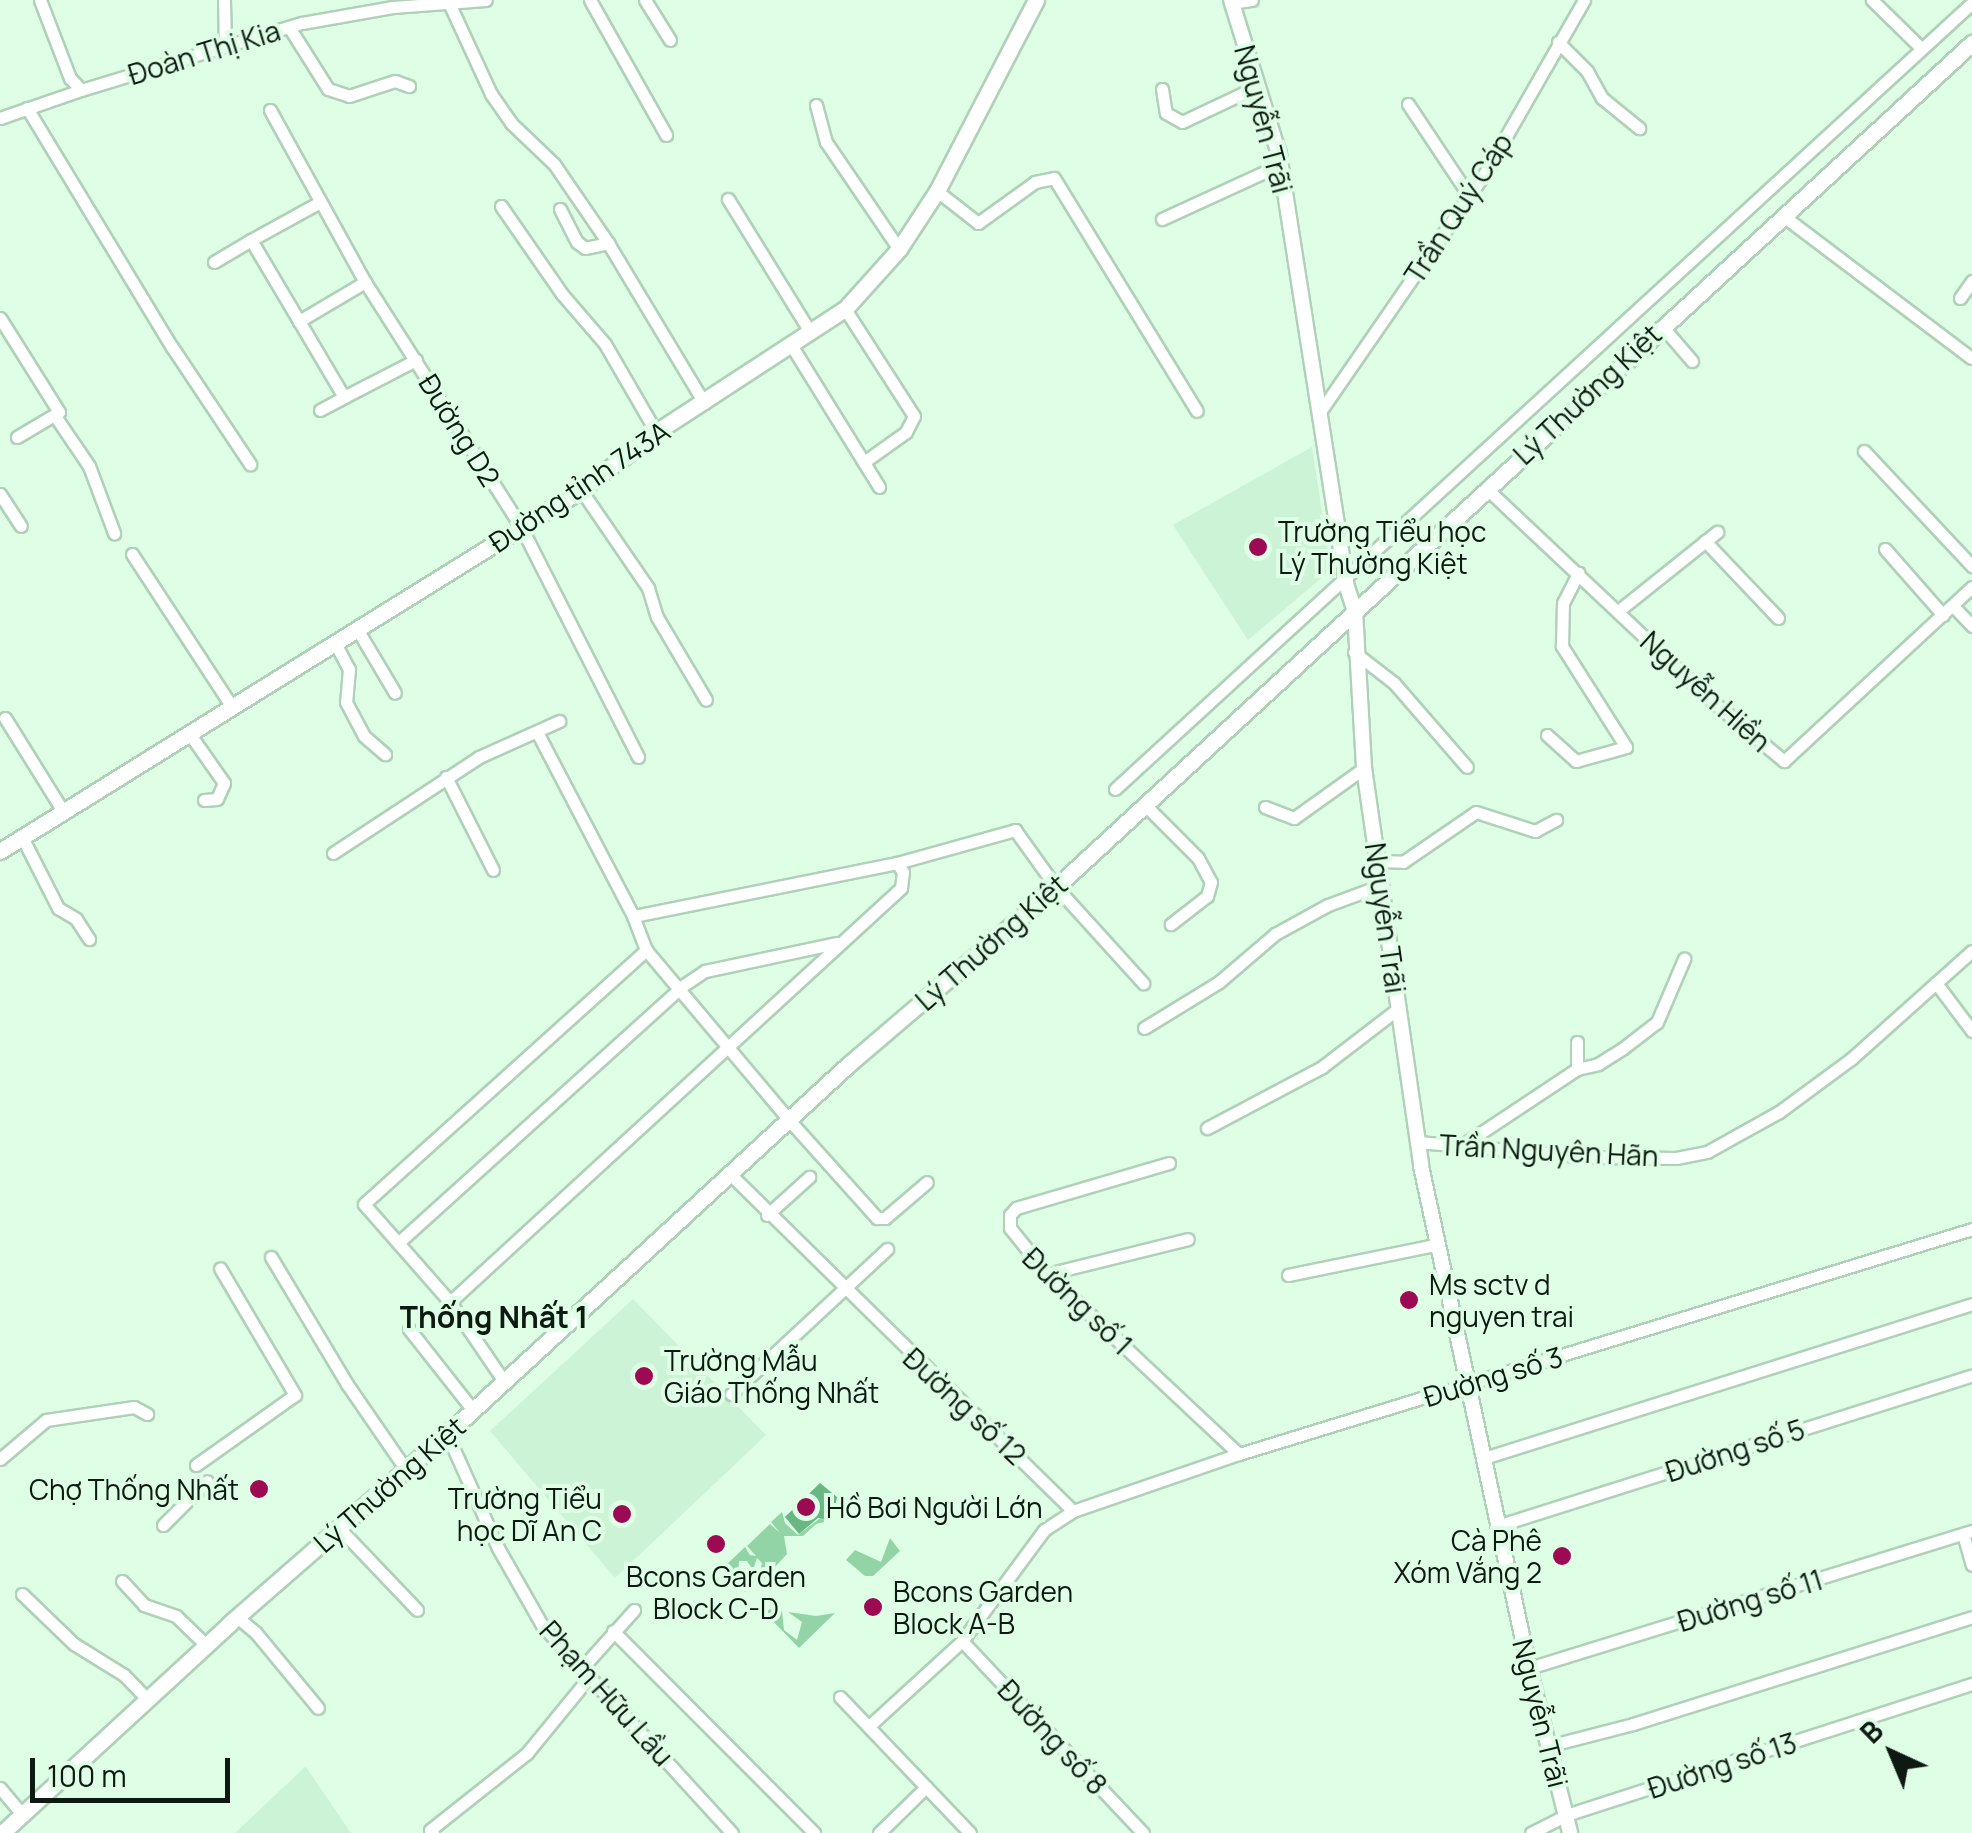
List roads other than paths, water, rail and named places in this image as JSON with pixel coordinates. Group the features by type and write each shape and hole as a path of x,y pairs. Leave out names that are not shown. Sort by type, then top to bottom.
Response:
{"main road":[{"name":"Đường tỉnh 743A","path":"0,851 580,490 656,432 845,309 900,249 937,191 1036,0"},
{"name":"Lý Thường Kiệt","path":"2,1833 237,1617 447,1434 788,1120 1056,887 1972,42"}],"street":[{"path":"40,0 70,78 82,90"},
{"path":"224,0 225,46"},
{"name":"Đoàn Thị Kia","path":"0,118 289,27 405,3 486,0"},
{"path":"590,0 666,134"},
{"path":"645,0 670,40"},
{"path":"1231,1 1252,0"},
{"name":"Trần Quý Cáp","path":"1322,408 1470,197 1584,0"},
{"path":"1872,0 1921,48"},
{"name":"Nguyễn Trãi","path":"1231,1 1280,164 1322,408 1345,576 1354,611 1364,768 1418,1142 1529,1668 1570,1833"},
{"path":"449,3 491,94 511,123 554,164 608,244 704,403"},
{"path":"1115,789 1972,4"},
{"path":"289,27 328,88 349,96 395,81 410,86"},
{"path":"1558,42 1587,71 1602,98 1639,128"},
{"path":"1162,89 1166,112 1171,120 1182,122 1256,87"},
{"path":"1408,104 1470,197"},
{"path":"816,105 826,142 900,249"},
{"path":"27,108 172,347 250,464"},
{"name":"Đường D2","path":"270,110 365,282 521,527 638,757"},
{"path":"1162,219 1280,164"},
{"path":"937,191 978,223 1036,182 1054,178 1197,411"},
{"path":"728,200 810,332"},
{"path":"214,262 320,202"},
{"path":"502,206 562,294 604,344 656,432"},
{"path":"560,209 576,242 585,248 608,244"},
{"path":"1782,215 1971,358"},
{"path":"252,240 344,398"},
{"path":"298,321 365,282"},
{"path":"1960,298 1972,282"},
{"path":"845,309 914,416 906,432 864,462"},
{"path":"0,318 59,412 17,437"},
{"path":"1662,326 1692,361"},
{"path":"790,345 879,487"},
{"path":"320,410 416,360"},
{"path":"55,416 89,466 114,533"},
{"path":"1864,451 1972,566"},
{"name":"Nguyễn Hiền","path":"1486,488 1712,701 1784,761 1972,587"},
{"path":"580,490 648,588 656,617 706,700"},
{"path":"0,494 22,526"},
{"path":"1618,612 1717,532"},
{"path":"1705,541 1778,618"},
{"path":"1885,549 1948,610 1972,626"},
{"path":"132,554 232,707"},
{"path":"1547,735 1576,761 1626,747 1562,646 1563,603 1578,574"},
{"path":"356,629 395,693"},
{"path":"335,643 349,669 344,697 364,736 384,754"},
{"path":"1354,652 1394,683 1467,767"},
{"path":"4,718 64,812"},
{"path":"333,853 446,777 506,742 558,721"},
{"path":"537,732 633,916 646,950 681,987 788,1120 877,1218 884,1218 927,1182"},
{"path":"190,733 224,783 217,799 204,800"},
{"path":"1266,806 1294,818 1364,768"},
{"path":"446,777 492,870"},
{"path":"1144,804 1198,858 1212,882 1208,896 1171,924"},
{"path":"1379,861 1403,862 1476,812 1535,832 1556,820"},
{"path":"633,916 897,862 1015,830 1056,887 1143,983"},
{"path":"22,837 58,908 74,916 89,938"},
{"path":"450,1302 725,1045 901,888 903,872 897,862"},
{"path":"1144,1028 1219,982 1275,934 1328,905 1382,885"},
{"path":"398,1242 681,987 704,971 839,943"},
{"path":"503,1380 450,1302 364,1204 646,950"},
{"name":"Trần Nguyên Hãn","path":"1418,1142 1591,1157 1676,1158 1707,1152 1779,1112 1851,1059 1972,951"},
{"path":"1461,1146 1576,1070 1598,1064 1657,1022 1684,959"},
{"path":"1936,983 1972,1031"},
{"path":"1207,1128 1322,1067 1399,1008"},
{"path":"1576,1070 1577,1042"},
{"name":"Đường số 1","path":"1169,1162 1012,1211 1009,1221 1014,1239 1047,1274 1239,1454"},
{"name":"Đường số 12","path":"730,1174 767,1215 1073,1511"},
{"path":"767,1215 808,1178"},
{"name":"Đường số 3","path":"1073,1511 1239,1454 1972,1229"},
{"path":"1047,1274 1188,1239"},
{"path":"1288,1275 1439,1244"},
{"path":"731,1394 887,1249"},
{"path":"271,1257 347,1384 406,1470"},
{"path":"196,1466 295,1395 220,1268"},
{"path":"1484,1458 1972,1304"},
{"path":"409,1330 473,1410"},
{"name":"Đường số 5","path":"1498,1526 1972,1375"},
{"path":"0,1460 46,1420 134,1406 146,1414"},
{"name":"Phạm Hữu Lầu","path":"447,1434 542,1625 728,1828"},
{"path":"162,1525 207,1482"},
{"path":"868,1726 962,1641 1044,1530 1073,1511"},
{"path":"339,1528 418,1610"},
{"path":"1968,1533 1972,1564"},
{"name":"Đường số 11","path":"1529,1668 1968,1533"},
{"path":"122,1581 144,1605 176,1616 206,1645"},
{"path":"22,1594 74,1644 124,1675 147,1699"},
{"path":"434,1833 430,1830 526,1753 613,1630 634,1610"},
{"path":"237,1617 256,1633 318,1708"},
{"path":"1548,1746 1633,1724 1972,1617"},
{"path":"613,1630 814,1833"},
{"name":"Đường số 8","path":"962,1641 1143,1833"},
{"name":"Đường số 13","path":"1531,1833 1566,1815 1972,1684"},
{"path":"840,1697 970,1833"},
{"path":"879,1833 926,1787"},
{"path":"0,1788 22,1814"},
{"path":"713,1833 728,1828"}],"place":[{"name":"Trường Tiểu học Lý Thường Kiệt","path":"1258,547"},
{"name":"Ms sctv d nguyen trai","path":"1409,1300"},
{"name":"Trường Mẫu Giáo Thống Nhất","path":"644,1376"},
{"name":"Chợ Thống Nhất","path":"259,1489"},
{"name":"Hồ Bơi Người Lớn","path":"806,1507"},
{"name":"Trường Tiểu học Dĩ An C","path":"622,1514"},
{"name":"Bcons Garden Block C-D","path":"716,1544"},
{"name":"Cà Phê Xóm Vắng 2","path":"1562,1556"},
{"name":"Bcons Garden Block A-B","path":"873,1607"}],"district":[{"name":"Thống Nhất 1","path":"494,1317"}]}
